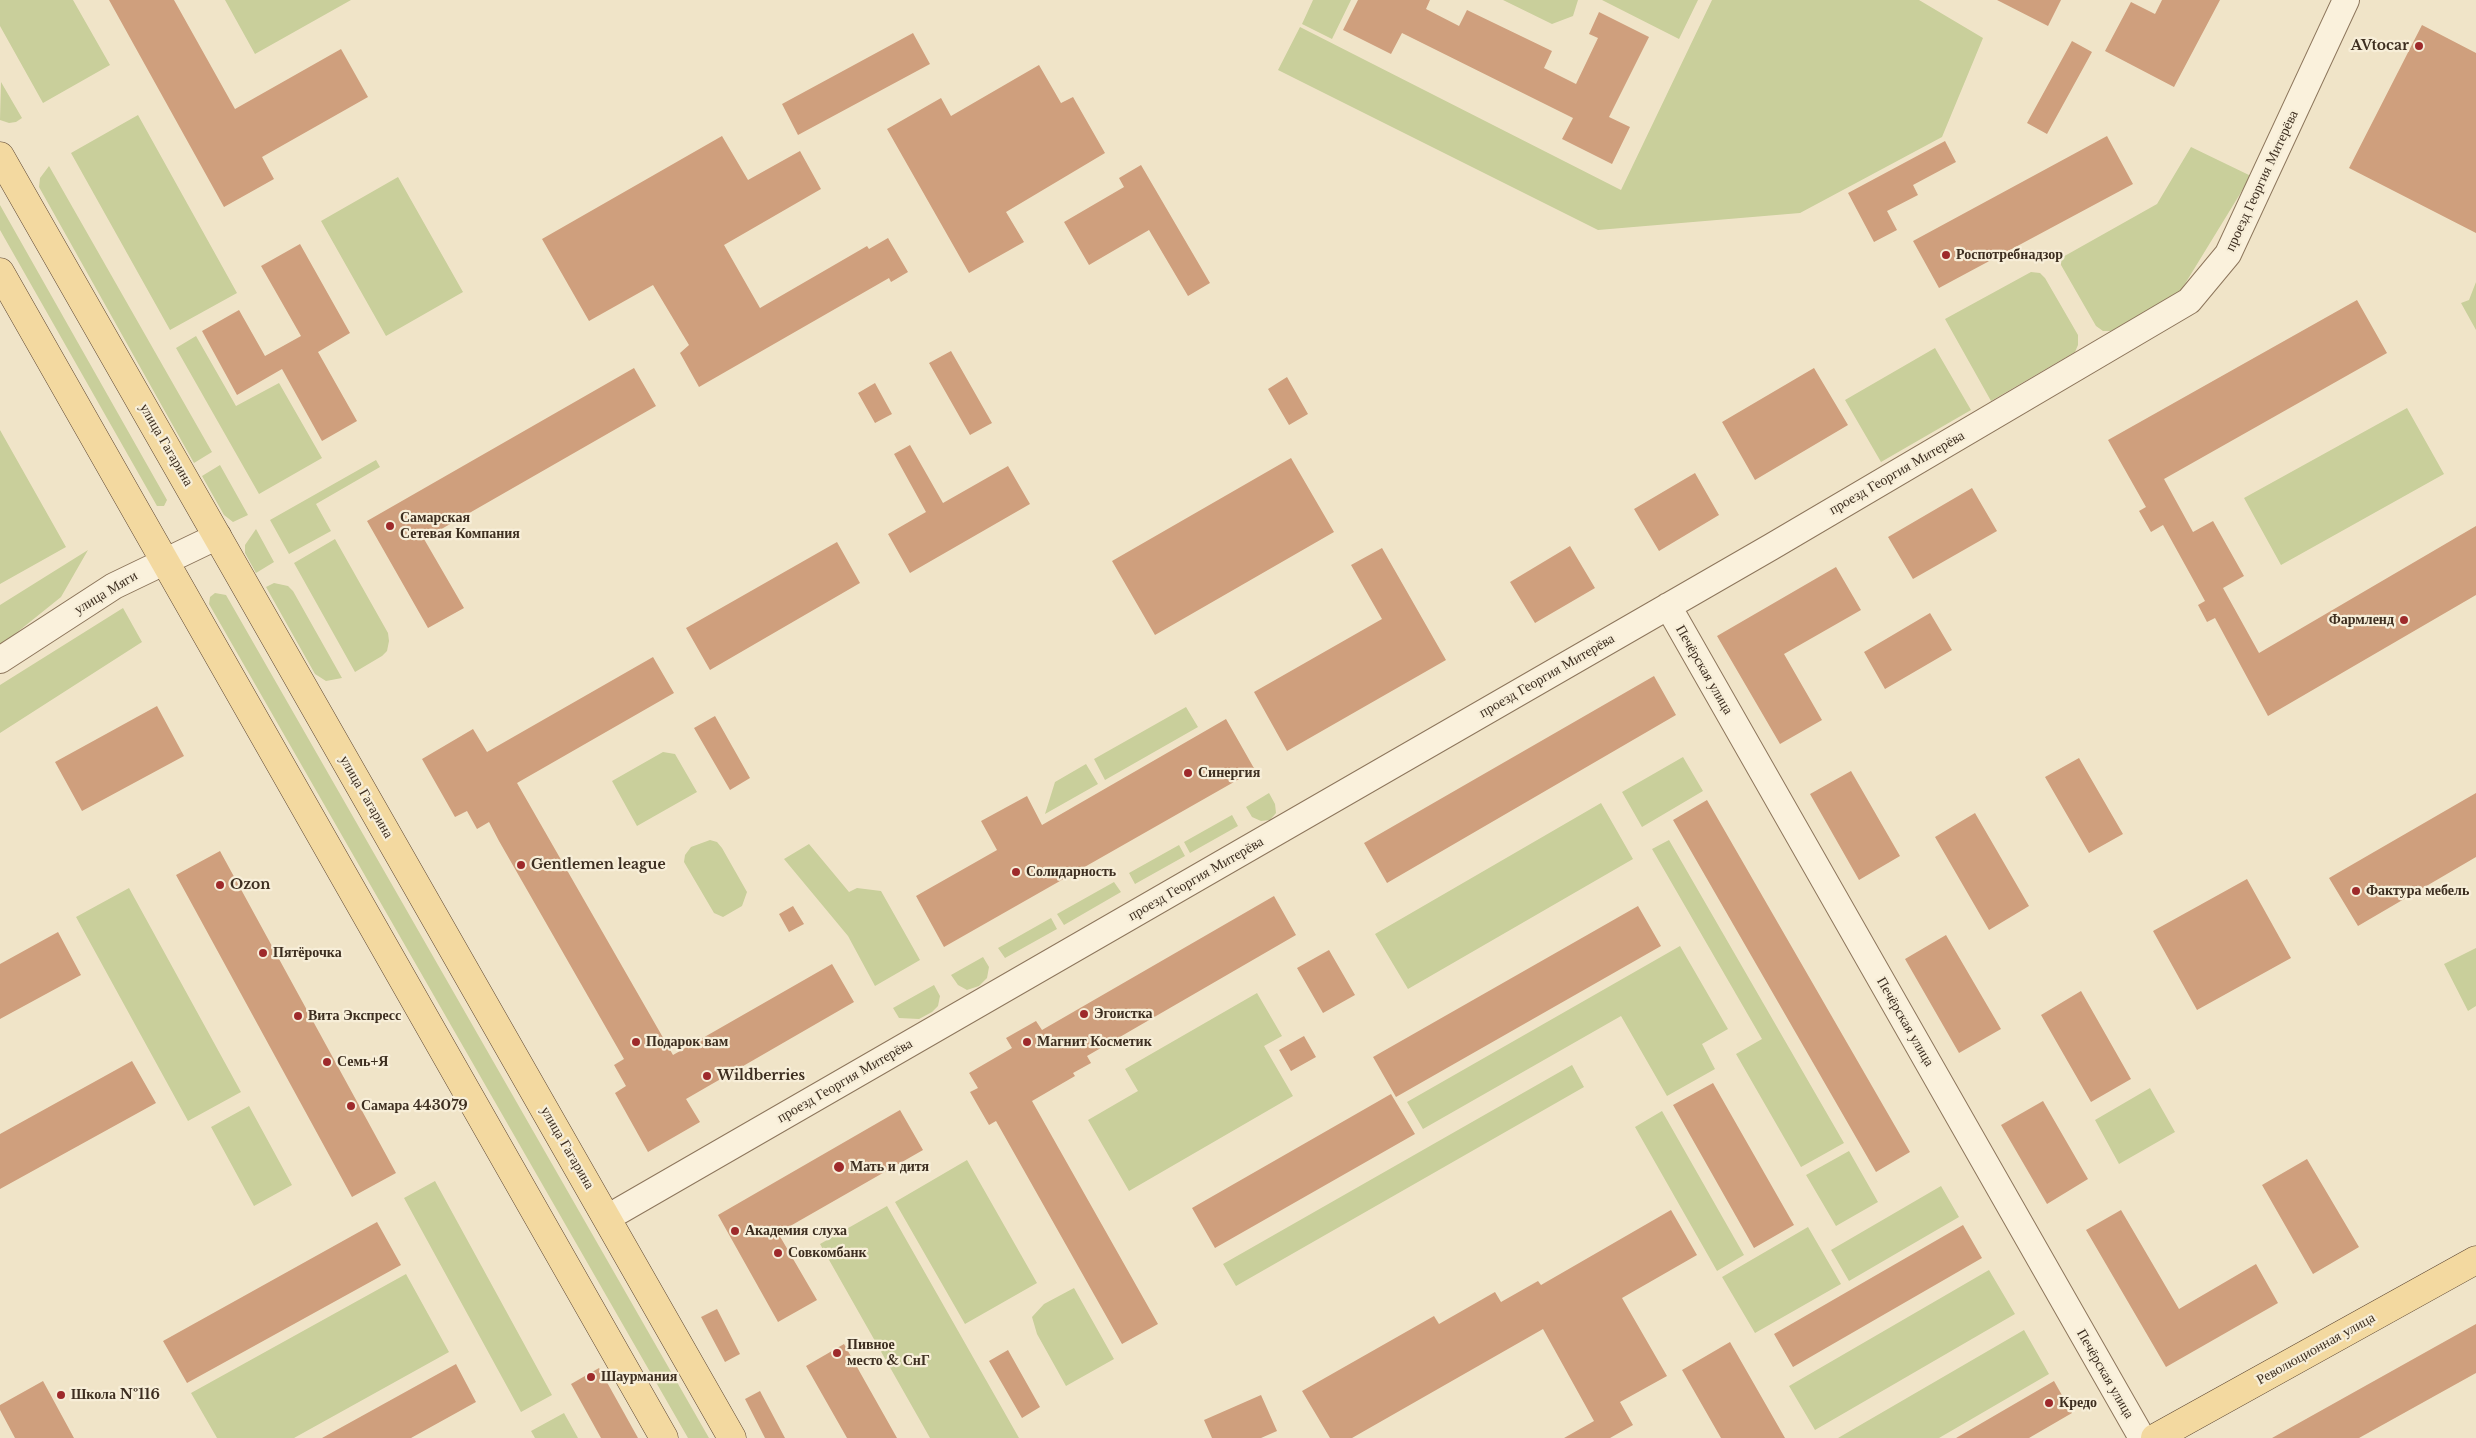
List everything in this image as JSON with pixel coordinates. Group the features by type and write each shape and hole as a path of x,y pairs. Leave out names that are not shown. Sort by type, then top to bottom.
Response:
{"main road":[{"name":"улица Гагарина","path":"0,156 732,1438"},
{"path":"0,272 664,1438"},
{"name":"Революционная улица","path":"2155,1438 2476,1260"}],"street":[{"name":"проезд Георгия Митерёва","path":"607,1218 1668,606 2189,301 2228,254 2346,0"},
{"name":"улица Мяги","path":"0,660 114,586 164,560 218,536"},
{"name":"Печёрская улица","path":"1668,606 2142,1438"}],"green space":[{"path":"0,0 73,0 110,65 43,103 0,26"},
{"path":"225,0 351,0 255,54"},
{"path":"1313,0 1351,0 1332,39 1302,24"},
{"path":"1503,0 1578,0 1573,16 1552,24"},
{"path":"1602,0 1698,0 1679,39"},
{"path":"1712,0 1919,0 1983,38 1942,137 1800,213 1598,230 1278,70 1300,27 1621,190"},
{"path":"1,82 22,118 16,122 9,123 0,120"},
{"path":"138,115 237,293 170,330 71,153"},
{"path":"2191,147 2251,176 2180,292 2111,331 2103,331 2096,326 2061,265 2061,258 2157,204"},
{"path":"49,166 212,452 194,463 39,187 40,178"},
{"path":"398,177 463,292 386,336 321,221"},
{"path":"0,205 167,500 164,506 157,506 0,230"},
{"path":"2031,272 2040,273 2045,278 2078,335 2078,345 2075,352 1991,401 1945,319"},
{"path":"2476,282 2476,330 2461,303 2469,300"},
{"path":"196,336 236,406 279,383 322,458 259,494 176,348"},
{"path":"1935,348 1971,410 1881,462 1845,400"},
{"path":"2407,408 2444,474 2281,565 2244,498"},
{"path":"0,430 66,547 0,584"},
{"path":"376,460 380,467 316,504 331,531 289,554 270,520"},
{"path":"220,465 248,515 233,522 224,515 202,476"},
{"path":"256,529 274,562 256,573 245,553 245,545"},
{"path":"335,539 388,633 387,651 355,672 294,563"},
{"path":"88,550 61,597 0,646 0,605"},
{"path":"274,583 288,586 293,591 342,678 326,681 315,674 266,587"},
{"path":"215,593 226,595 709,1438 688,1438 209,604 210,597"},
{"path":"123,608 142,642 0,733 0,685"},
{"path":"1186,707 1198,727 1105,780 1094,759"},
{"path":"663,752 675,754 697,792 637,826 612,781"},
{"path":"1683,757 1703,791 1642,827 1622,792"},
{"path":"1086,764 1098,784 1045,814 1055,782"},
{"path":"1269,793 1275,804 1276,813 1270,820 1261,821 1252,817 1246,807"},
{"path":"1601,803 1633,859 1408,989 1375,934"},
{"path":"1232,815 1238,826 1190,853 1184,842"},
{"path":"710,840 717,842 722,848 747,892 742,906 723,917 714,913 684,862 685,855 691,847"},
{"path":"1669,840 1844,1143 1801,1167 1736,1054 1762,1039 1652,849"},
{"path":"809,844 849,892 857,888 881,891 920,960 875,986 848,936 784,859"},
{"path":"1179,845 1185,856 1135,884 1129,873"},
{"path":"1114,882 1121,892 1064,925 1057,914"},
{"path":"129,888 241,1092 188,1121 76,917"},
{"path":"1051,918 1057,929 1005,958 998,948"},
{"path":"1680,946 1728,1029 1702,1044 1715,1069 1667,1096 1621,1016 1423,1129 1407,1102"},
{"path":"2476,948 2476,1006 2468,1011 2444,964"},
{"path":"983,957 989,967 987,978 979,986 967,990 958,985 951,975"},
{"path":"934,985 940,996 938,1006 932,1012 919,1019 899,1018 893,1008"},
{"path":"1257,993 1282,1036 1264,1046 1293,1096 1129,1191 1088,1120 1138,1091 1125,1069"},
{"path":"1572,1065 1584,1087 1236,1286 1223,1264"},
{"path":"2150,1088 2175,1132 2119,1164 2095,1120"},
{"path":"249,1106 292,1185 254,1206 211,1127"},
{"path":"1662,1111 1744,1255 1717,1271 1635,1127"},
{"path":"1849,1151 1878,1202 1836,1226 1806,1175"},
{"path":"967,1160 1037,1283 965,1324 895,1202"},
{"path":"435,1181 552,1395 521,1412 404,1198"},
{"path":"1941,1186 1959,1217 1849,1281 1831,1250"},
{"path":"887,1206 1019,1438 930,1438 820,1244"},
{"path":"1808,1227 1841,1284 1755,1333 1722,1277"},
{"path":"1989,1270 2015,1314 1815,1430 1789,1386"},
{"path":"406,1274 449,1352 294,1438 217,1438 191,1393"},
{"path":"1074,1288 1114,1359 1066,1386 1037,1334 1032,1317 1044,1304"},
{"path":"2024,1330 2049,1374 1939,1438 1838,1438"},
{"path":"564,1413 578,1438 535,1438 531,1431"}],"building":[{"path":"109,0 174,0 235,109 341,49 368,97 262,157 274,179 224,207"},
{"path":"1358,0 1430,0 1426,9 1459,26 1467,10 1552,51 1544,68 1576,84 1598,38 1589,34 1599,12 1649,37 1609,117 1630,127 1612,164 1562,139 1573,118 1402,33 1391,54 1343,30"},
{"path":"1997,0 2061,0 2048,26"},
{"path":"2162,0 2220,0 2174,87 2105,51 2131,2 2155,14"},
{"path":"2422,25 2476,53 2476,233 2349,168"},
{"path":"913,33 930,64 798,135 782,104"},
{"path":"2072,41 2092,52 2047,134 2027,123"},
{"path":"1039,65 1061,103 1073,97 1105,153 1006,212 1024,242 969,273 887,129 941,98 951,116"},
{"path":"722,136 748,180 800,151 821,189 724,245 760,308 867,246 869,249 888,238 908,272 891,282 889,278 699,387 680,353 689,345 653,285 589,321 542,239"},
{"path":"2107,136 2133,184 1939,288 1913,241"},
{"path":"1945,141 1956,162 1913,185 1918,195 1887,211 1897,230 1874,242 1848,193"},
{"path":"1141,165 1210,283 1188,296 1149,230 1089,265 1064,222 1124,187 1119,178"},
{"path":"300,244 350,333 318,352 357,421 322,441 282,369 237,395 202,331 239,310 265,356 301,336 261,266"},
{"path":"2357,300 2387,353 2164,479 2193,532 2213,521 2244,576 2223,588 2259,653 2476,526 2476,595 2268,716 2215,618 2207,622 2198,605 2205,601 2163,525 2151,532 2139,511 2146,507 2108,440"},
{"path":"951,351 992,423 970,435 929,363"},
{"path":"634,368 656,406 424,539 464,608 428,628 367,521"},
{"path":"1814,368 1848,425 1755,480 1722,422"},
{"path":"1287,377 1308,414 1289,425 1268,389"},
{"path":"875,383 892,414 875,423 858,393"},
{"path":"910,445 943,503 1008,466 1030,504 910,573 888,534 926,512 894,454"},
{"path":"1291,458 1334,532 1155,635 1112,561"},
{"path":"1695,473 1719,515 1659,551 1634,509"},
{"path":"1972,488 1997,531 1913,579 1888,537"},
{"path":"837,542 860,583 710,670 686,628"},
{"path":"1570,546 1595,588 1535,623 1510,582"},
{"path":"1382,548 1446,660 1287,751 1254,692 1382,619 1351,565"},
{"path":"1836,567 1861,610 1784,654 1822,720 1780,744 1717,636"},
{"path":"1930,613 1952,650 1885,689 1864,652"},
{"path":"653,657 674,693 517,783 673,1055 832,964 854,1002 686,1099 700,1122 648,1152 615,1093 626,1086 614,1065 624,1059 489,822 477,829 467,811 455,817 422,759 473,729 487,752"},
{"path":"1654,676 1676,715 1387,883 1364,843"},
{"path":"157,706 184,756 82,811 55,762"},
{"path":"715,716 750,778 730,790 694,728"},
{"path":"1226,719 1255,770 944,947 916,896 997,850 981,821 1027,796 1042,825"},
{"path":"2079,758 2123,834 2089,853 2045,777"},
{"path":"1851,771 1900,856 1859,880 1810,794"},
{"path":"2476,793 2476,857 2358,926 2329,878"},
{"path":"1707,800 1910,1152 1876,1172 1673,820"},
{"path":"1975,813 2029,906 1989,930 1935,837"},
{"path":"220,851 396,1173 352,1197 176,875"},
{"path":"2247,879 2291,958 2197,1010 2153,931"},
{"path":"1274,896 1296,935 1087,1056 1091,1063 1073,1073 1075,1076 1032,1101 1158,1324 1122,1344 996,1121 989,1125 970,1092 978,1088 969,1073 1012,1048 1006,1038 1036,1021 1042,1030"},
{"path":"793,906 804,924 789,932 779,914"},
{"path":"1638,906 1661,946 1396,1097 1373,1057"},
{"path":"58,932 81,975 0,1019 0,964"},
{"path":"1946,935 2001,1029 1959,1053 1905,959"},
{"path":"1329,950 1355,995 1323,1013 1297,968"},
{"path":"2081,991 2131,1079 2091,1102 2041,1015"},
{"path":"1304,1036 1316,1057 1291,1071 1279,1050"},
{"path":"132,1061 156,1103 0,1189 0,1134"},
{"path":"1713,1083 1794,1225 1754,1248 1673,1105"},
{"path":"1391,1094 1415,1134 1215,1248 1192,1208"},
{"path":"2043,1101 2088,1179 2047,1204 2001,1125"},
{"path":"900,1110 923,1150 778,1233 817,1300 778,1322 718,1215"},
{"path":"2307,1159 2359,1247 2313,1274 2262,1185"},
{"path":"1671,1210 1697,1255 1622,1298 1667,1376 1620,1402 1633,1425 1610,1438 1564,1438 1594,1421 1543,1329 1352,1438 1330,1438 1302,1391 1434,1316 1439,1324 1495,1292 1501,1302 1538,1281 1541,1285"},
{"path":"2121,1210 2179,1309 2256,1264 2278,1303 2166,1367 2086,1230"},
{"path":"377,1222 401,1265 187,1383 163,1341"},
{"path":"1963,1225 1982,1258 1793,1367 1774,1334"},
{"path":"717,1309 740,1354 725,1362 701,1317"},
{"path":"2476,1324 2476,1373 2359,1438 2272,1438"},
{"path":"1730,1342 1785,1438 1721,1438 1682,1370"},
{"path":"844,1344 897,1438 847,1438 806,1366"},
{"path":"1008,1350 1040,1407 1022,1418 989,1361"},
{"path":"456,1364 476,1402 411,1438 322,1438"},
{"path":"599,1368 638,1438 601,1438 571,1384"},
{"path":"43,1381 74,1438 15,1438 0,1410 0,1405"},
{"path":"2054,1381 2072,1413 2029,1438 1956,1438"},
{"path":"760,1391 785,1438 765,1438 745,1399"},
{"path":"1261,1395 1277,1431 1261,1438 1212,1438 1204,1420"}],"place":[{"name":"AVtocar","path":"2419,46"},
{"name":"Роспотребнадзор","path":"1946,255"},
{"name":"Самарская Сетевая Компания","path":"390,526"},
{"name":"Фармленд","path":"2404,620"},
{"name":"Синергия","path":"1188,773"},
{"name":"Gentlemen league","path":"521,865"},
{"name":"Солидарность","path":"1016,872"},
{"name":"Ozon","path":"220,885"},
{"name":"Фактура мебель","path":"2356,891"},
{"name":"Пятёрочка","path":"263,953"},
{"name":"Эгоистка","path":"1084,1014"},
{"name":"Вита Экспресс","path":"298,1016"},
{"name":"Подарок вам","path":"636,1042"},
{"name":"Магнит Косметик","path":"1027,1042"},
{"name":"Семь+Я","path":"327,1062"},
{"name":"Wildberries","path":"707,1076"},
{"name":"Самара 443079","path":"351,1106"},
{"name":"Мать и дитя","path":"839,1167"},
{"name":"Академия слуха","path":"735,1231"},
{"name":"Совкомбанк","path":"778,1253"},
{"name":"Пивное место & СнГ","path":"837,1353"},
{"name":"Шаурмания","path":"591,1377"},
{"name":"Школа №116","path":"61,1395"},
{"name":"Кредо","path":"2049,1403"}]}
